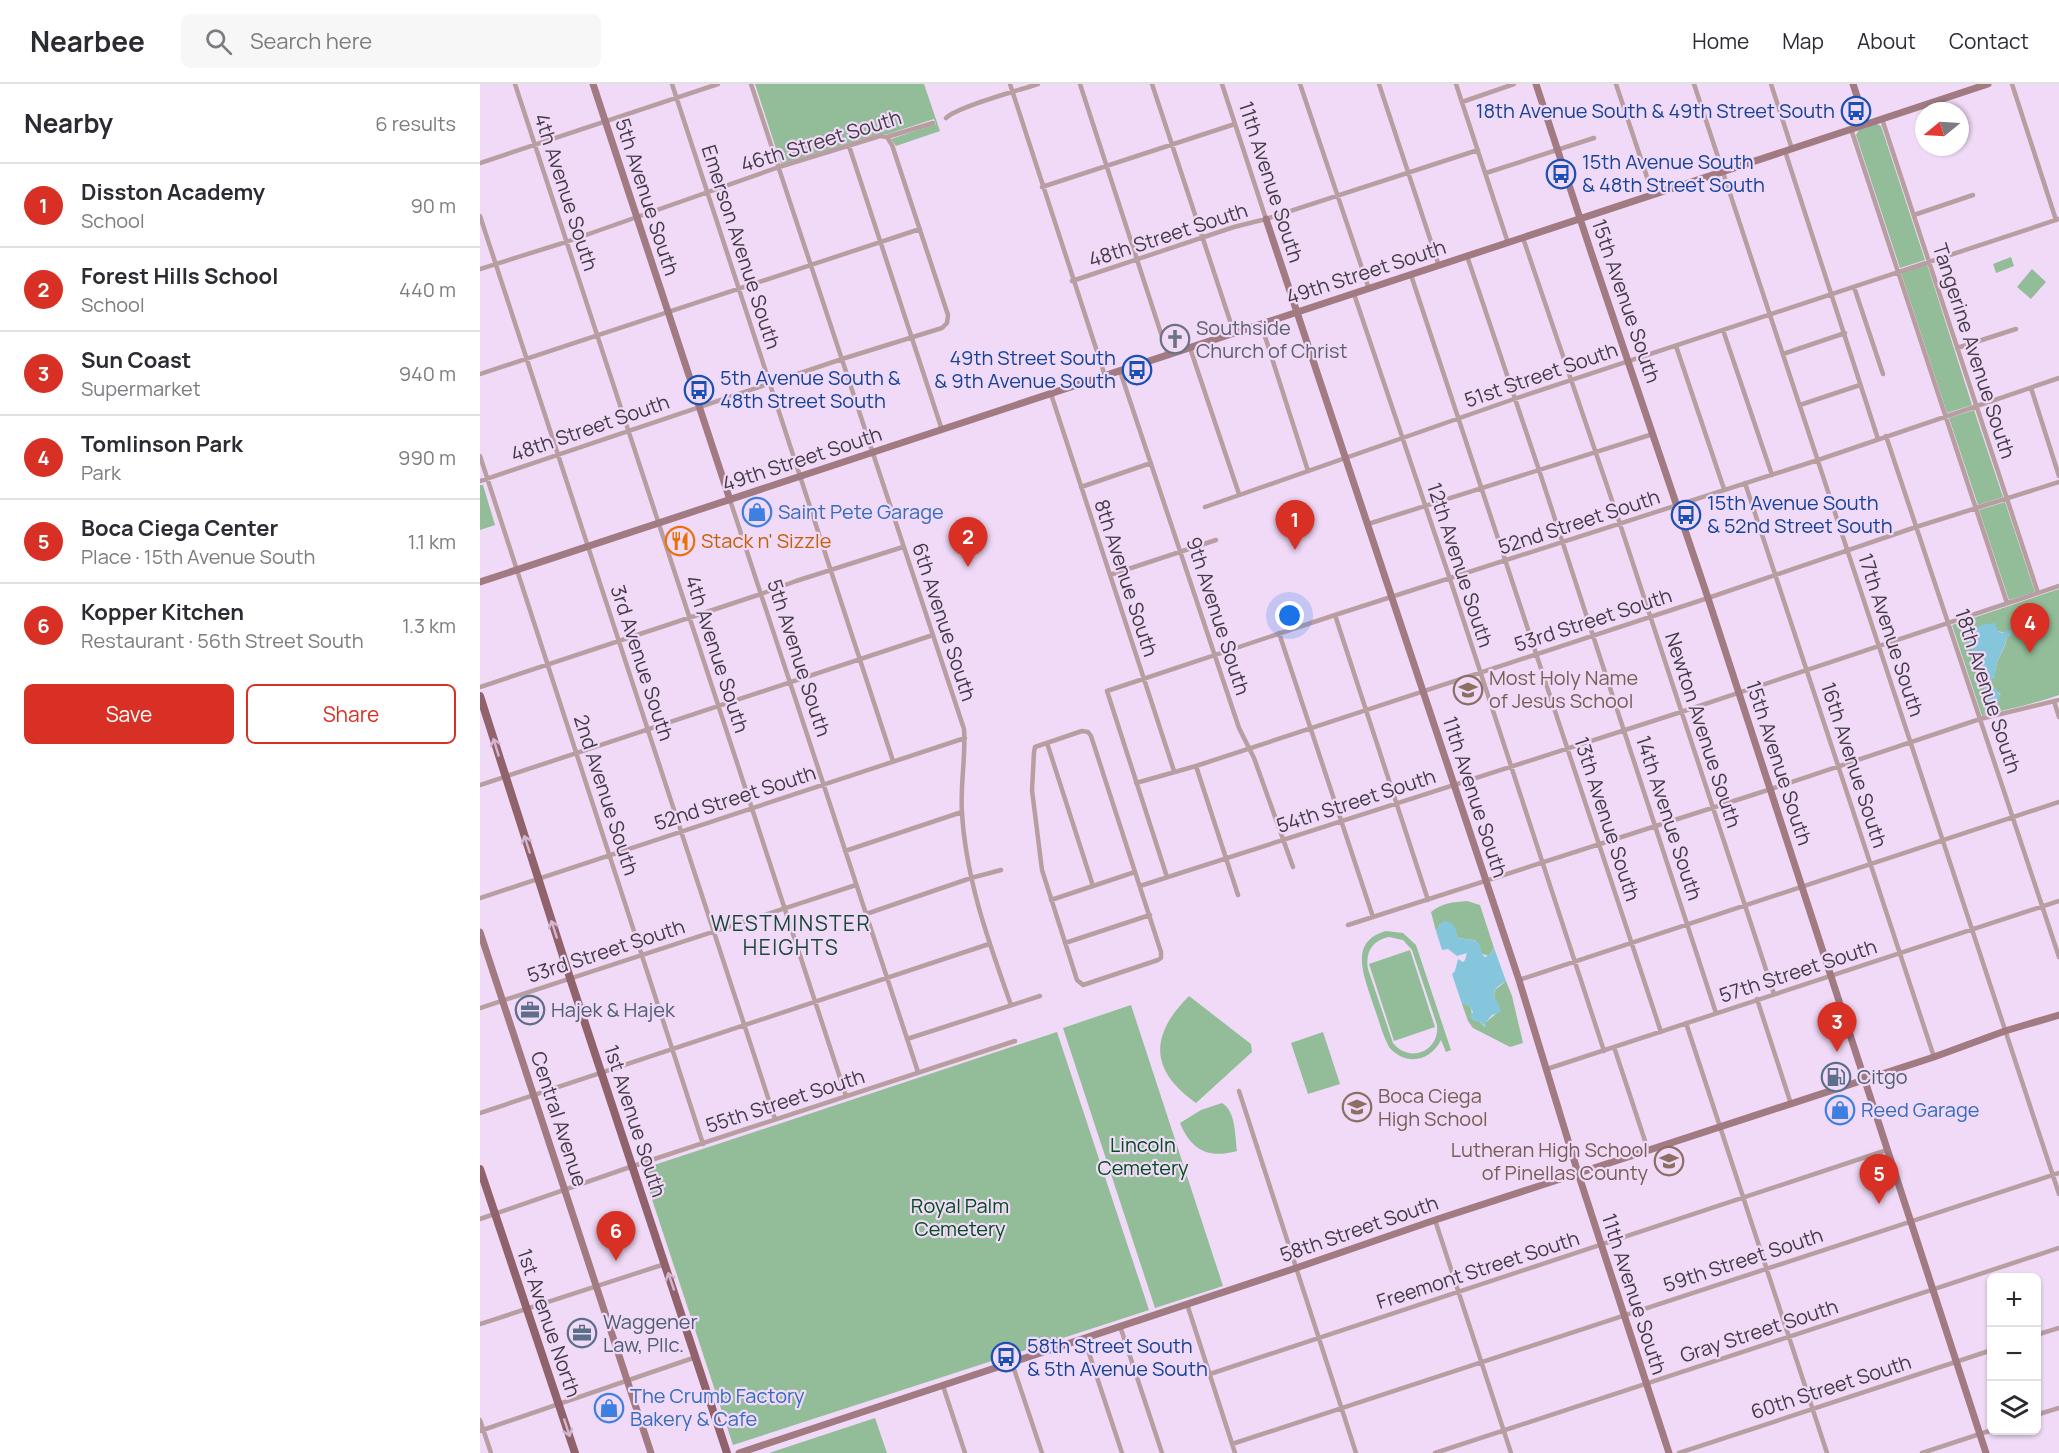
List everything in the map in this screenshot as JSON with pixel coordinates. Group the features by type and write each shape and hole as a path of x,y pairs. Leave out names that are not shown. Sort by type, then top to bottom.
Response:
{"main road":[{"name":"1st Avenue South","path":"480,696 570,978 728,1453"},
{"name":"1st Avenue North","path":"480,1169 575,1453"}],"street":[{"name":"4th Avenue South","path":"515,84 846,1096"},
{"name":"5th Avenue South","path":"593,84 918,1072"},
{"name":"Emerson Avenue South","path":"672,84 893,761"},
{"path":"480,163 718,84"},
{"name":"6th Avenue South","path":"751,84 964,729 962,812 971,878 989,944 1011,1005"},
{"path":"1010,84 1072,281 1105,376"},
{"path":"946,118 953,112 1038,84"},
{"path":"1080,84 1168,355"},
{"path":"1152,84 1234,333"},
{"name":"11th Avenue South","path":"1222,84 1519,980 1601,1246 1669,1453"},
{"path":"1300,84 1369,289"},
{"path":"1378,84 1439,266"},
{"path":"1456,84 1508,243"},
{"path":"1462,102 1515,84"},
{"name":"15th Avenue South","path":"1536,84 1771,789 1986,1453"},
{"path":"1616,84 1653,195"},
{"name":"17th Avenue South","path":"1695,84 2059,1194"},
{"path":"1771,84 1832,294 1878,439"},
{"path":"1853,84 1866,124"},
{"name":"49th Street South","path":"480,582 1988,84"},
{"path":"2012,84 2057,220"},
{"name":"Tangerine Avenue South","path":"1882,119 2038,593"},
{"name":"46th Street South","path":"480,269 567,242 779,167 880,136 887,137 933,123"},
{"path":"1042,187 1235,124"},
{"path":"1851,129 2007,603"},
{"path":"480,374 920,229 887,137"},
{"path":"1486,173 1594,138"},
{"path":"849,146 942,430"},
{"name":"48th Street South","path":"1072,281 1478,150"},
{"path":"1914,215 1973,195"},
{"name":"3rd Avenue South","path":"480,216 775,1119"},
{"name":"51st Street South","path":"1205,507 1514,399 2057,220"},
{"name":"48th Street South","path":"480,481 842,359 942,328 947,323 948,315 920,229"},
{"name":"Newton Avenue South","path":"1523,238 1620,524 1774,994"},
{"name":"14th Avenue South","path":"1467,256 1716,1013"},
{"name":"13th Avenue South","path":"1411,275 1661,1032"},
{"path":"1854,287 1883,374"},
{"name":"12th Avenue South","path":"1354,294 1604,1051"},
{"path":"1261,324 1308,471"},
{"path":"1957,348 2016,329"},
{"path":"1723,330 1772,475"},
{"path":"1783,354 1845,333"},
{"path":"1676,346 1724,489"},
{"path":"1190,348 1239,494"},
{"name":"9th Avenue South","path":"1120,371 1239,728 1249,747 1293,867"},
{"name":"52nd Street South","path":"1136,783 1107,691 1279,633 1818,460 2059,378"},
{"path":"1800,405 1860,385"},
{"path":"2031,388 2059,476"},
{"name":"8th Avenue South","path":"1051,394 1174,771"},
{"path":"1368,524 1653,434"},
{"name":"18th Avenue South","path":"1886,436 2059,957"},
{"name":"2nd Avenue South","path":"480,456 703,1144"},
{"path":"1081,487 1152,464"},
{"name":"53rd Street South","path":"1136,783 1196,766 1423,692 2059,482"},
{"name":"16th Avenue South","path":"1745,483 1934,1057"},
{"path":"1110,575 1216,540"},
{"path":"480,687 831,569 903,548"},
{"name":"54th Street South","path":"1140,886 1681,712 2059,586"},
{"path":"1335,615 1428,900"},
{"path":"1279,633 1373,917"},
{"path":"480,785 933,635"},
{"path":"1348,924 1980,720 2056,700 2059,717"},
{"path":"1082,731 1088,732 1091,736 1161,952 1161,958 1158,960 1083,985 1079,983 1065,944 1042,870 1034,821 1032,790 1034,752 1035,747 1047,743 1082,731"},
{"name":"52nd Street South","path":"480,898 965,738"},
{"path":"1047,743 1094,886"},
{"path":"1196,766 1238,895"},
{"path":"1136,783 1167,878"},
{"path":"1519,980 2059,802"},
{"path":"845,851 962,812"},
{"path":"866,914 1001,870"},
{"path":"1051,900 1135,872"},
{"name":"53rd Street South","path":"480,1008 856,885"},
{"name":"57th Street South","path":"1547,1069 2059,901"},
{"path":"1065,944 1150,915"},
{"name":"Central Avenue","path":"480,932 651,1453"},
{"path":"480,1113 989,944"},
{"path":"907,1039 1040,996"},
{"path":"1757,999 1791,1104"},
{"name":"58th Street South","path":"739,1453 1296,1269 1435,1220 2059,1015"},
{"path":"1686,1023 1827,1453"},
{"name":"55th Street South","path":"480,1220 633,1166 1015,1041"},
{"path":"1614,1047 1648,1150"},
{"path":"1239,1091 1356,1453"},
{"name":"Freemont Street South","path":"1210,1374 1887,1150"},
{"name":"59th Street South","path":"1232,1444 2059,1173"},
{"path":"1435,1220 1510,1453"},
{"name":"Gray Street South","path":"1435,1453 2059,1248"},
{"path":"480,1324 665,1264"},
{"path":"1187,1304 1235,1453"},
{"path":"1120,1326 1162,1453"},
{"path":"2041,1334 2059,1328"},
{"path":"1084,1338 1122,1453"},
{"name":"60th Street South","path":"1679,1453 1987,1352"},
{"path":"482,1430 696,1357"},
{"path":"1012,1363 1042,1453"},
{"path":"943,1386 965,1453"},
{"path":"2041,1414 2059,1408"},
{"path":"480,1420 491,1453"},
{"path":"1922,1453 1987,1432"}],"green space":[{"path":"755,84 924,84 940,131 896,146 891,139 936,124 934,119 781,164"},
{"path":"1877,124 1881,126 1925,260 1900,268 1856,135 1859,130"},
{"path":"2011,257 2014,266 1996,273 1993,264"},
{"path":"1927,264 1972,405 1947,413 1901,273"},
{"path":"2032,269 2046,282 2031,299 2017,287"},
{"path":"1974,410 2003,497 1978,505 1949,418"},
{"path":"480,485 483,485 495,525 480,530"},
{"path":"2005,502 2035,592 2009,600 1979,510"},
{"path":"2059,589 2059,695 1982,716 1952,625","holes":["1998,631 2011,635 2007,636 1995,677 1992,678 1992,686 2001,695 1985,690 1967,633"]},
{"path":"1467,901 1480,905 1494,948 1489,956 1482,954 1476,941 1457,937 1456,933 1440,924 1436,931 1431,912 1448,904"},
{"path":"1386,931 1403,933 1416,945 1451,1050 1446,1052 1441,1040 1424,1057 1410,1059 1395,1053 1389,1047 1382,1032 1362,963 1366,944 1374,936","holes":["1389,937 1403,940 1412,950 1437,1025 1434,1042 1429,1048 1415,1053 1407,1053 1393,1043 1367,963 1371,948 1378,941"]},
{"path":"1410,950 1435,1027 1394,1041 1369,964"},
{"path":"1506,981 1512,996 1523,1043 1510,1047 1473,1028 1462,1004 1469,1006 1473,1020 1479,1021 1485,1027 1486,1022 1498,1012 1495,990"},
{"path":"1189,996 1251,1044 1252,1052 1196,1103 1170,1078 1163,1065 1160,1052 1167,1025"},
{"name":"Lincoln Cemetery","path":"1131,1005 1223,1286 1155,1308 1063,1028"},
{"name":"Royal Palm Cemetery","path":"1057,1032 1149,1310 733,1445 642,1169"},
{"path":"1323,1032 1340,1084 1308,1094 1291,1043"},
{"path":"1222,1103 1227,1107 1232,1118 1237,1151 1209,1153 1189,1140 1180,1123 1201,1110"},
{"path":"875,1418 887,1453 769,1453"}],"water":[{"path":"1995,623 1998,631 2002,633 2011,630 2012,634 2007,636 1996,665 1995,677 1992,678 1992,686 1998,691 2000,699 1990,703 1987,700 1984,683 1967,633 1981,625"},
{"path":"1444,921 1454,926 1457,937 1479,943 1485,957 1490,955 1494,948 1506,981 1494,992 1501,1012 1492,1015 1486,1022 1486,1027 1479,1021 1472,1020 1470,1016 1473,1012 1468,1005 1462,1004 1452,974 1458,959 1463,962 1467,953 1457,956 1448,949 1442,950 1436,931"}],"place":[{"name":"18th Avenue South & 49th Street South","path":"1856,111"},
{"name":"15th Avenue South & 48th Street South","path":"1561,174"},
{"name":"Southside Church of Christ","path":"1175,339"},
{"name":"49th Street South & 9th Avenue South","path":"1137,370"},
{"name":"5th Avenue South & 48th Street South","path":"699,390"},
{"name":"Saint Pete Garage","path":"757,512"},
{"name":"15th Avenue South & 52nd Street South","path":"1686,515"},
{"name":"Stack n' Sizzle","path":"680,541"},
{"name":"Disston Academy","path":"1295,550"},
{"name":"Forest Hills School","path":"968,567"},
{"name":"Tomlinson Park","path":"2030,653"},
{"name":"Most Holy Name of Jesus School","path":"1468,690"},
{"name":"Hajek & Hajek","path":"530,1010"},
{"name":"Sun Coast","path":"1837,1052"},
{"name":"Citgo","path":"1836,1077"},
{"name":"Boca Ciega High School","path":"1357,1107"},
{"name":"Reed Garage","path":"1840,1110"},
{"name":"Lutheran High School of Pinellas County","path":"1669,1161"},
{"name":"Boca Ciega Center","path":"1879,1204"},
{"name":"Kopper Kitchen","path":"616,1261"},
{"name":"Waggener Law, Pllc.","path":"582,1333"},
{"name":"58th Street South & 5th Avenue South","path":"1006,1357"},
{"name":"The Crumb Factory Bakery & Cafe","path":"609,1408"}],"district":[{"name":"WESTMINSTER HEIGHTS","path":"791,936"}]}
